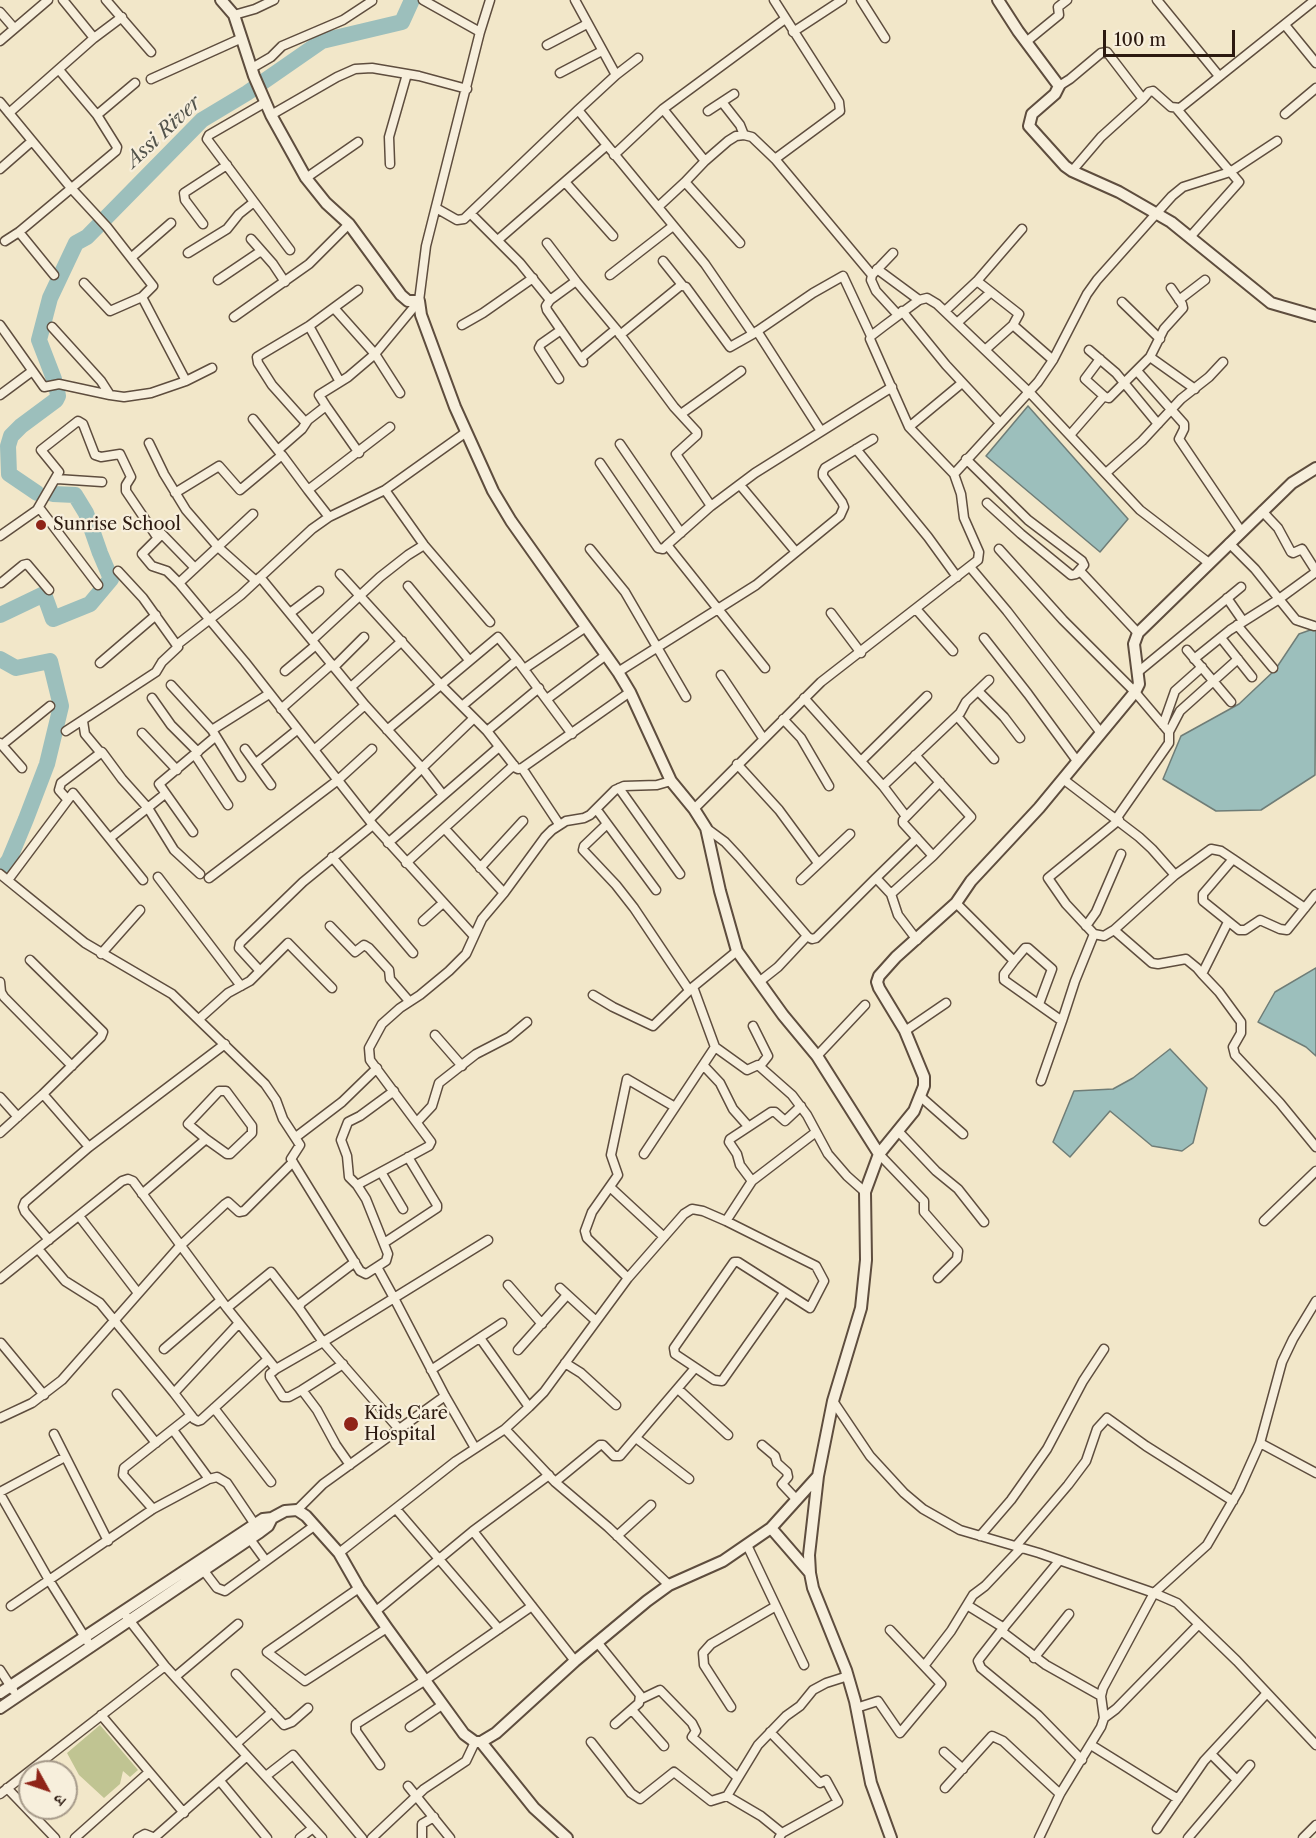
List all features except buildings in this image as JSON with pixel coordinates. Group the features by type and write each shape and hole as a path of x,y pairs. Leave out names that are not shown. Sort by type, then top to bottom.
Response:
{"street":[{"path":"0,41 48,0"},
{"path":"63,0 94,39"},
{"path":"106,0 151,52"},
{"path":"221,0 234,15 253,72 271,115 306,178 326,203 349,224 401,295 408,301 419,301"},
{"path":"234,15 274,0"},
{"path":"423,0 480,32"},
{"path":"490,0 480,32 424,262 419,301 421,315 465,433 485,476 511,521 618,672 630,692 671,781 706,828 720,891 737,951 783,1015 817,1056 879,1154 924,1200 924,1212 958,1251 957,1259 938,1278"},
{"path":"575,0 616,75"},
{"path":"774,0 839,102 840,111 775,159"},
{"path":"793,32 842,0"},
{"path":"861,0 885,38"},
{"path":"998,0 1059,86"},
{"path":"1026,42 1059,15 1058,7 1067,0"},
{"path":"1157,0 1219,76"},
{"path":"1176,108 1315,0"},
{"path":"253,72 282,46 343,20 372,1"},
{"path":"0,12 14,28"},
{"path":"9,113 122,17"},
{"path":"614,154 663,110 785,19"},
{"path":"547,45 587,24"},
{"path":"1285,25 1316,63"},
{"path":"151,79 242,38"},
{"path":"560,74 603,51"},
{"path":"1143,99 1107,52 1101,53 1070,80 1059,86 1055,94 1032,114 1029,126 1072,171 1119,192 1156,213 1190,237 1271,303 1316,316"},
{"path":"436,208 460,220 471,214 578,110 638,58"},
{"path":"271,115 355,69 372,68 407,74 467,89"},
{"path":"5,241 19,232 116,151 117,147 97,115 60,71"},
{"path":"390,164 389,136 407,74"},
{"path":"97,115 135,83"},
{"path":"1285,114 1316,88"},
{"path":"1072,171 1101,137 1149,92 1153,91 1171,107 1176,108 1238,180 1239,185 1190,237"},
{"path":"708,111 734,94"},
{"path":"264,98 209,135 207,139 290,250"},
{"path":"0,102 132,257 153,286 142,297 110,311 84,283"},
{"path":"722,102 740,124 744,135"},
{"path":"578,110 705,264 755,332 821,431"},
{"path":"663,110 705,161"},
{"path":"658,207 728,141 744,135 752,137 775,159 874,272 919,300 931,300 945,311 1029,392 1146,516 1209,563"},
{"path":"0,170 32,141"},
{"path":"954,474 1046,373 1092,287 1156,213 1183,187 1230,172 1276,141"},
{"path":"306,178 358,142"},
{"path":"499,239 606,146"},
{"path":"203,224 185,200 184,193 227,165"},
{"path":"565,182 612,236"},
{"path":"685,182 740,243"},
{"path":"188,253 227,229 239,214 254,202"},
{"path":"471,214 499,239 550,300"},
{"path":"132,257 171,223"},
{"path":"234,317 309,264 349,224"},
{"path":"610,275 674,226"},
{"path":"945,311 977,281 1022,229"},
{"path":"19,232 54,275"},
{"path":"251,239 285,282"},
{"path":"547,243 695,430 696,435 676,454 711,506"},
{"path":"218,280 261,250"},
{"path":"892,253 874,272 873,286 876,291 900,313 1000,423"},
{"path":"663,261 686,287 730,347 843,276 909,427 954,474 961,494 964,518 979,552 978,560 970,567 821,682 694,809"},
{"path":"462,325 533,278"},
{"path":"1179,300 1205,280"},
{"path":"576,281 550,300 546,306 582,360 683,286"},
{"path":"977,281 1019,314 1013,325 986,350"},
{"path":"1100,359 1084,379 1109,398 1150,357 1168,323 1183,308 1171,288"},
{"path":"306,423 272,385 257,359 309,326 358,290"},
{"path":"957,322 991,292"},
{"path":"142,297 186,381"},
{"path":"871,336 919,300"},
{"path":"359,453 319,395 340,382 375,354 419,301"},
{"path":"1122,302 1160,339"},
{"path":"334,308 375,354 400,393"},
{"path":"0,325 31,372 44,387 59,384 123,397 151,393 186,381 212,368"},
{"path":"1013,325 1053,360"},
{"path":"309,326 340,382"},
{"path":"52,327 101,381 110,395"},
{"path":"559,380 539,348 541,344 561,330"},
{"path":"1089,350 1111,368 1158,424"},
{"path":"1150,357 1195,389"},
{"path":"1106,473 1172,409 1209,377 1222,362"},
{"path":"681,414 741,371"},
{"path":"1137,371 1172,409 1185,427 1179,436 1181,442 1241,531"},
{"path":"0,395 31,372"},
{"path":"909,427 962,383"},
{"path":"600,463 658,548 663,549 711,506 740,485 892,387"},
{"path":"1070,435 1104,396"},
{"path":"175,493 219,466 240,490 280,453 306,423 326,406"},
{"path":"253,419 329,517"},
{"path":"0,536 37,510 43,496 57,479 59,472 41,450 75,423 81,422 95,455 100,457 120,454 131,477 126,485 126,491 158,537"},
{"path":"308,490 390,427"},
{"path":"178,644 258,579 312,529 329,517 385,490 465,433"},
{"path":"618,672 756,585 843,512 842,502 823,476 823,472 825,468 873,439"},
{"path":"149,443 186,510 218,547 258,579 290,613 443,795"},
{"path":"620,444 681,533"},
{"path":"856,449 922,529 957,577"},
{"path":"966,459 1028,520 1082,561 1084,565 1080,571 1071,575 1020,534 987,503"},
{"path":"891,1838 871,1782 848,1676 837,1643 813,1588 809,1555 818,1476 833,1401 861,1308 864,1285 865,1192 879,1154 914,1111 924,1086 924,1077 905,1031 877,982 879,976 896,957 956,903 971,881 1019,831 1135,692 1139,684 1134,644 1138,633 1292,483 1316,468"},
{"path":"57,479 102,482"},
{"path":"740,485 796,552"},
{"path":"385,490 424,545 490,622"},
{"path":"37,510 45,513 98,585"},
{"path":"1194,659 1240,623 1279,599 1316,571 1302,549 1291,552 1278,528 1262,511"},
{"path":"179,583 253,514"},
{"path":"195,568 164,534 141,554 152,566 167,572 179,583 210,618 388,843 473,935"},
{"path":"1229,543 1264,580 1296,620 1314,626"},
{"path":"285,671 360,595 395,565 424,545"},
{"path":"667,545 765,668"},
{"path":"590,549 625,592 686,697"},
{"path":"999,549 1064,620 1135,692 1169,732"},
{"path":"0,583 27,564 49,590"},
{"path":"970,567 1101,733"},
{"path":"66,731 156,672 162,662 178,650 178,644 156,615 118,571"},
{"path":"1080,571 1138,633"},
{"path":"340,574 518,766 559,825"},
{"path":"408,586 469,660"},
{"path":"1138,672 1241,587"},
{"path":"290,613 319,591"},
{"path":"1227,598 1240,623 1273,668"},
{"path":"916,609 952,651"},
{"path":"831,613 861,653"},
{"path":"100,663 156,615"},
{"path":"525,669 586,627"},
{"path":"281,709 364,637"},
{"path":"387,729 498,637 525,669 572,734"},
{"path":"984,638 1077,761"},
{"path":"1221,638 1252,677"},
{"path":"351,687 402,641"},
{"path":"1187,650 1231,702"},
{"path":"547,699 606,655"},
{"path":"1238,658 1180,711 1169,732 1168,743 1118,819 1048,878 1086,926 1094,934 1104,936 1114,930 1175,875 1211,849 1221,851 1305,908"},
{"path":"462,706 517,660"},
{"path":"1162,725 1175,691 1202,667"},
{"path":"721,675 763,738"},
{"path":"883,786 962,711 966,702 989,680"},
{"path":"171,685 214,733 241,777"},
{"path":"487,731 539,688"},
{"path":"978,691 990,706 1004,717 1020,738"},
{"path":"406,863 518,766 572,734 630,692"},
{"path":"194,832 159,784 197,754 214,733 270,694"},
{"path":"861,761 927,696"},
{"path":"152,698 171,725 197,754 228,805"},
{"path":"804,698 883,786 905,815"},
{"path":"314,750 365,705"},
{"path":"22,768 1,744 50,706"},
{"path":"957,716 994,759"},
{"path":"260,971 239,948 240,943 303,882 371,822 474,718"},
{"path":"783,718 801,738 829,786"},
{"path":"83,721 85,734 148,808 174,850 200,874"},
{"path":"256,763 297,730"},
{"path":"142,734 177,770"},
{"path":"388,843 499,747"},
{"path":"210,878 338,780 372,748"},
{"path":"245,749 271,785"},
{"path":"67,799 59,790 61,783 100,752"},
{"path":"891,894 971,817 915,754"},
{"path":"737,764 779,810 818,863"},
{"path":"1063,779 1118,819 1152,849 1175,875"},
{"path":"357,1185 430,1144 430,1140 417,1122 369,1060 369,1052 375,1035 390,1016 442,977 466,954 482,919 545,837 559,825 584,818 597,810 619,788 657,785 671,781"},
{"path":"933,856 903,823 905,815 940,783"},
{"path":"619,788 680,874"},
{"path":"143,880 75,794 71,794 4,877 69,932 101,954 172,994 245,1062 271,1090 283,1119 300,1147 291,1157 293,1162 360,1271 366,1274 388,1258 366,1199 349,1177 341,1140 348,1122 394,1091"},
{"path":"111,838 165,794"},
{"path":"597,810 656,890"},
{"path":"480,868 523,820"},
{"path":"607,824 584,846 583,850 634,908 691,989 715,1047 747,1070 757,1064 792,1095 837,1165 865,1192"},
{"path":"706,828 739,857 812,939 816,938 917,838"},
{"path":"445,829 504,893"},
{"path":"801,880 850,834"},
{"path":"1086,926 1096,912 1121,854"},
{"path":"332,857 413,953"},
{"path":"1233,859 1202,897 1206,906 1242,930 1260,920 1287,930 1316,894"},
{"path":"158,877 241,986"},
{"path":"876,878 891,894 898,915 917,940"},
{"path":"423,921 444,903"},
{"path":"956,903 1014,961"},
{"path":"101,954 140,910"},
{"path":"1202,974 1228,922"},
{"path":"330,926 354,952 364,945 369,948 389,970 390,979 409,1001"},
{"path":"1114,930 1152,963 1186,959 1197,968 1219,992 1241,1022 1241,1033 1233,1047 1235,1055 1280,1103 1316,1147"},
{"path":"1041,1082 1075,981 1094,934"},
{"path":"759,982 778,967 808,937"},
{"path":"199,1019 228,993 256,976 288,943 332,988"},
{"path":"1039,1005 1052,969 1028,948 1025,948 1002,977 1039,1005 1062,1021"},
{"path":"593,995 613,1008 652,1026 691,989 737,951"},
{"path":"0,1133 72,1066 101,1037 103,1032 30,960"},
{"path":"0,982 3,997 72,1066"},
{"path":"905,1031 946,1003"},
{"path":"817,1056 865,1005"},
{"path":"417,1122 432,1106 439,1083 486,1048 509,1037 527,1022"},
{"path":"753,1026 768,1056 759,1066"},
{"path":"435,1035 462,1066"},
{"path":"49,1240 25,1212 24,1202 89,1148 225,1044"},
{"path":"644,1154 715,1047"},
{"path":"704,1066 720,1083 733,1109 747,1126"},
{"path":"296,1137 342,1102 377,1068"},
{"path":"628,1278 586,1235 592,1212 618,1175 611,1155 627,1079 675,1107"},
{"path":"219,1091 226,1091 252,1126 252,1133 230,1154 206,1139 188,1124 219,1091"},
{"path":"43,1094 89,1148"},
{"path":"0,1097 18,1117"},
{"path":"921,1097 963,1134"},
{"path":"752,1181 740,1165 737,1154 729,1142 732,1137 772,1112 785,1121 801,1106"},
{"path":"898,1131 936,1171 958,1189 984,1222"},
{"path":"726,1221 752,1181 816,1132"},
{"path":"142,1194 206,1139"},
{"path":"384,1243 437,1208 408,1156"},
{"path":"0,1418 32,1403 62,1380 180,1246 225,1204 228,1202 239,1212 244,1211 293,1162"},
{"path":"1264,1221 1316,1171"},
{"path":"381,1172 403,1209"},
{"path":"0,1279 39,1250 122,1181 128,1179 133,1181 227,1308 276,1369"},
{"path":"610,1187 664,1237"},
{"path":"339,1553 475,1448 505,1429 529,1407 544,1392 628,1278 684,1214 692,1209 726,1221 816,1266 824,1281 810,1308 738,1262 731,1264 674,1348 675,1354 718,1382 726,1378 784,1293"},
{"path":"79,1216 138,1293"},
{"path":"343,1364 289,1397 283,1397 270,1377 276,1369 489,1240"},
{"path":"39,1250 65,1281 79,1292 97,1299 198,1421 268,1359"},
{"path":"299,1308 301,1303 355,1262"},
{"path":"377,1267 444,1396 475,1448"},
{"path":"227,1308 271,1272 323,1342 399,1429"},
{"path":"508,1285 542,1324"},
{"path":"560,1288 596,1321"},
{"path":"518,1350 567,1295"},
{"path":"164,1349 221,1300"},
{"path":"1039,1838 1060,1794 1101,1727 1104,1718 1101,1696 1106,1682 1154,1593 1208,1545 1233,1501 1260,1443 1282,1362 1316,1302"},
{"path":"174,1393 239,1323"},
{"path":"431,1370 502,1323"},
{"path":"480,1338 529,1407"},
{"path":"0,1342 44,1395"},
{"path":"980,1536 1011,1500 1047,1449 1083,1381 1104,1348"},
{"path":"565,1363 581,1373 616,1405"},
{"path":"376,1611 473,1531 600,1445 617,1457 695,1368"},
{"path":"678,1389 728,1435"},
{"path":"302,1390 317,1410 350,1465"},
{"path":"117,1394 156,1443"},
{"path":"297,1510 323,1484 444,1396"},
{"path":"833,1401 870,1456 904,1493 923,1509 960,1530 1019,1547 1177,1603 1316,1745"},
{"path":"214,1408 271,1482"},
{"path":"153,1509 123,1475 124,1468 191,1415"},
{"path":"924,1666 951,1631 973,1595 985,1586 1019,1547 1086,1461 1097,1429 1107,1418 1146,1446 1233,1501"},
{"path":"505,1429 552,1479 618,1536 669,1585"},
{"path":"172,1430 209,1479"},
{"path":"54,1434 108,1541"},
{"path":"636,1438 689,1479"},
{"path":"1260,1443 1316,1473"},
{"path":"762,1444 775,1456 777,1463 787,1473 788,1477 782,1484 783,1487 797,1500"},
{"path":"65,1457 0,1493 49,1581 91,1647"},
{"path":"372,1838 434,1780 466,1761 478,1742 496,1733 575,1660 647,1601 669,1585 723,1561 771,1528 818,1476"},
{"path":"11,1606 153,1509 209,1479 217,1477 227,1483 258,1528"},
{"path":"618,1536 651,1505"},
{"path":"396,1509 500,1629"},
{"path":"0,1708 91,1647 126,1617 258,1528 263,1519 272,1518 285,1511 297,1510 306,1516 339,1553 359,1588 464,1734 478,1742 534,1808 567,1838"},
{"path":"201,1567 216,1588 225,1591 314,1526"},
{"path":"771,1528 810,1573"},
{"path":"473,1531 575,1660"},
{"path":"248,1535 266,1561"},
{"path":"747,1545 804,1665"},
{"path":"1059,1561 978,1661 981,1668 1038,1715 1082,1760"},
{"path":"359,1588 267,1652 305,1681 387,1628"},
{"path":"967,1605 1003,1630 1034,1658 1101,1696"},
{"path":"380,1765 356,1731 356,1725 532,1606"},
{"path":"731,1707 704,1665 703,1653 711,1644 776,1606"},
{"path":"1034,1658 1070,1614"},
{"path":"0,1693 84,1637 126,1617"},
{"path":"126,1617 165,1666 322,1838"},
{"path":"175,1677 238,1624"},
{"path":"1104,1718 1141,1684 1199,1624"},
{"path":"856,1708 878,1701 900,1733 941,1684 890,1630"},
{"path":"597,1642 638,1690 641,1699"},
{"path":"56,1838 3,1791 165,1666"},
{"path":"0,1670 17,1697"},
{"path":"236,1674 284,1725 288,1725 308,1708"},
{"path":"591,1742 632,1793 640,1799 674,1772 711,1801 727,1796 758,1744 786,1716 800,1706 813,1690 848,1676"},
{"path":"615,1724 641,1699 660,1690 692,1723 696,1731 692,1737 737,1777"},
{"path":"1157,1829 1190,1780 1211,1754 1267,1693"},
{"path":"410,1727 442,1705"},
{"path":"632,1710 664,1746"},
{"path":"236,1744 272,1712"},
{"path":"101,1715 184,1813"},
{"path":"727,1796 761,1816 781,1836 838,1802 826,1780 820,1783 770,1732"},
{"path":"945,1788 989,1738 995,1737 1060,1794"},
{"path":"1091,1745 1178,1799"},
{"path":"944,1752 963,1769"},
{"path":"1211,1754 1237,1780"},
{"path":"266,1776 293,1755 362,1838"},
{"path":"138,1838 145,1834 154,1838 247,1756"},
{"path":"1188,1838 1250,1766"},
{"path":"75,1838 148,1773"},
{"path":"220,1781 267,1838"},
{"path":"408,1786 450,1838"},
{"path":"422,1838 422,1824 434,1817"},
{"path":"1303,1838 1316,1825"},
{"path":"300,1838 313,1828"}],"green space":[{"path":"100,1725 138,1770 130,1777 123,1771 120,1784 104,1798 79,1775 78,1760 71,1760 67,1753"}],"water":[{"path":"1028,406 1128,519 1100,552 986,456"},
{"path":"1316,628 1315,775 1261,810 1216,811 1163,779 1181,736 1239,704 1275,670 1299,634"},
{"path":"1316,968 1316,1056 1306,1047 1258,1022 1275,992"},
{"path":"1170,1049 1207,1088 1193,1143 1182,1151 1152,1146 1110,1111 1070,1157 1053,1142 1074,1091 1113,1089 1133,1078"}],"waterway":[{"name":"Assi River","path":"54,379 39,340 50,298 76,243 87,237 202,120 247,93 322,41 402,22 412,0"},
{"name":"Assi River","path":"37,493 9,474 8,446 11,436 21,426 56,400 57,390"},
{"name":"Assi River","path":"0,615 44,594 53,619 90,604 111,579 86,513 75,495 53,494"},
{"name":"Assi River","path":"0,659 16,668 50,661 61,706 47,764 9,860 0,872"}],"place":[{"name":"Sunrise School","path":"41,525"},
{"name":"Kids Care Hospital","path":"351,1424"}]}
